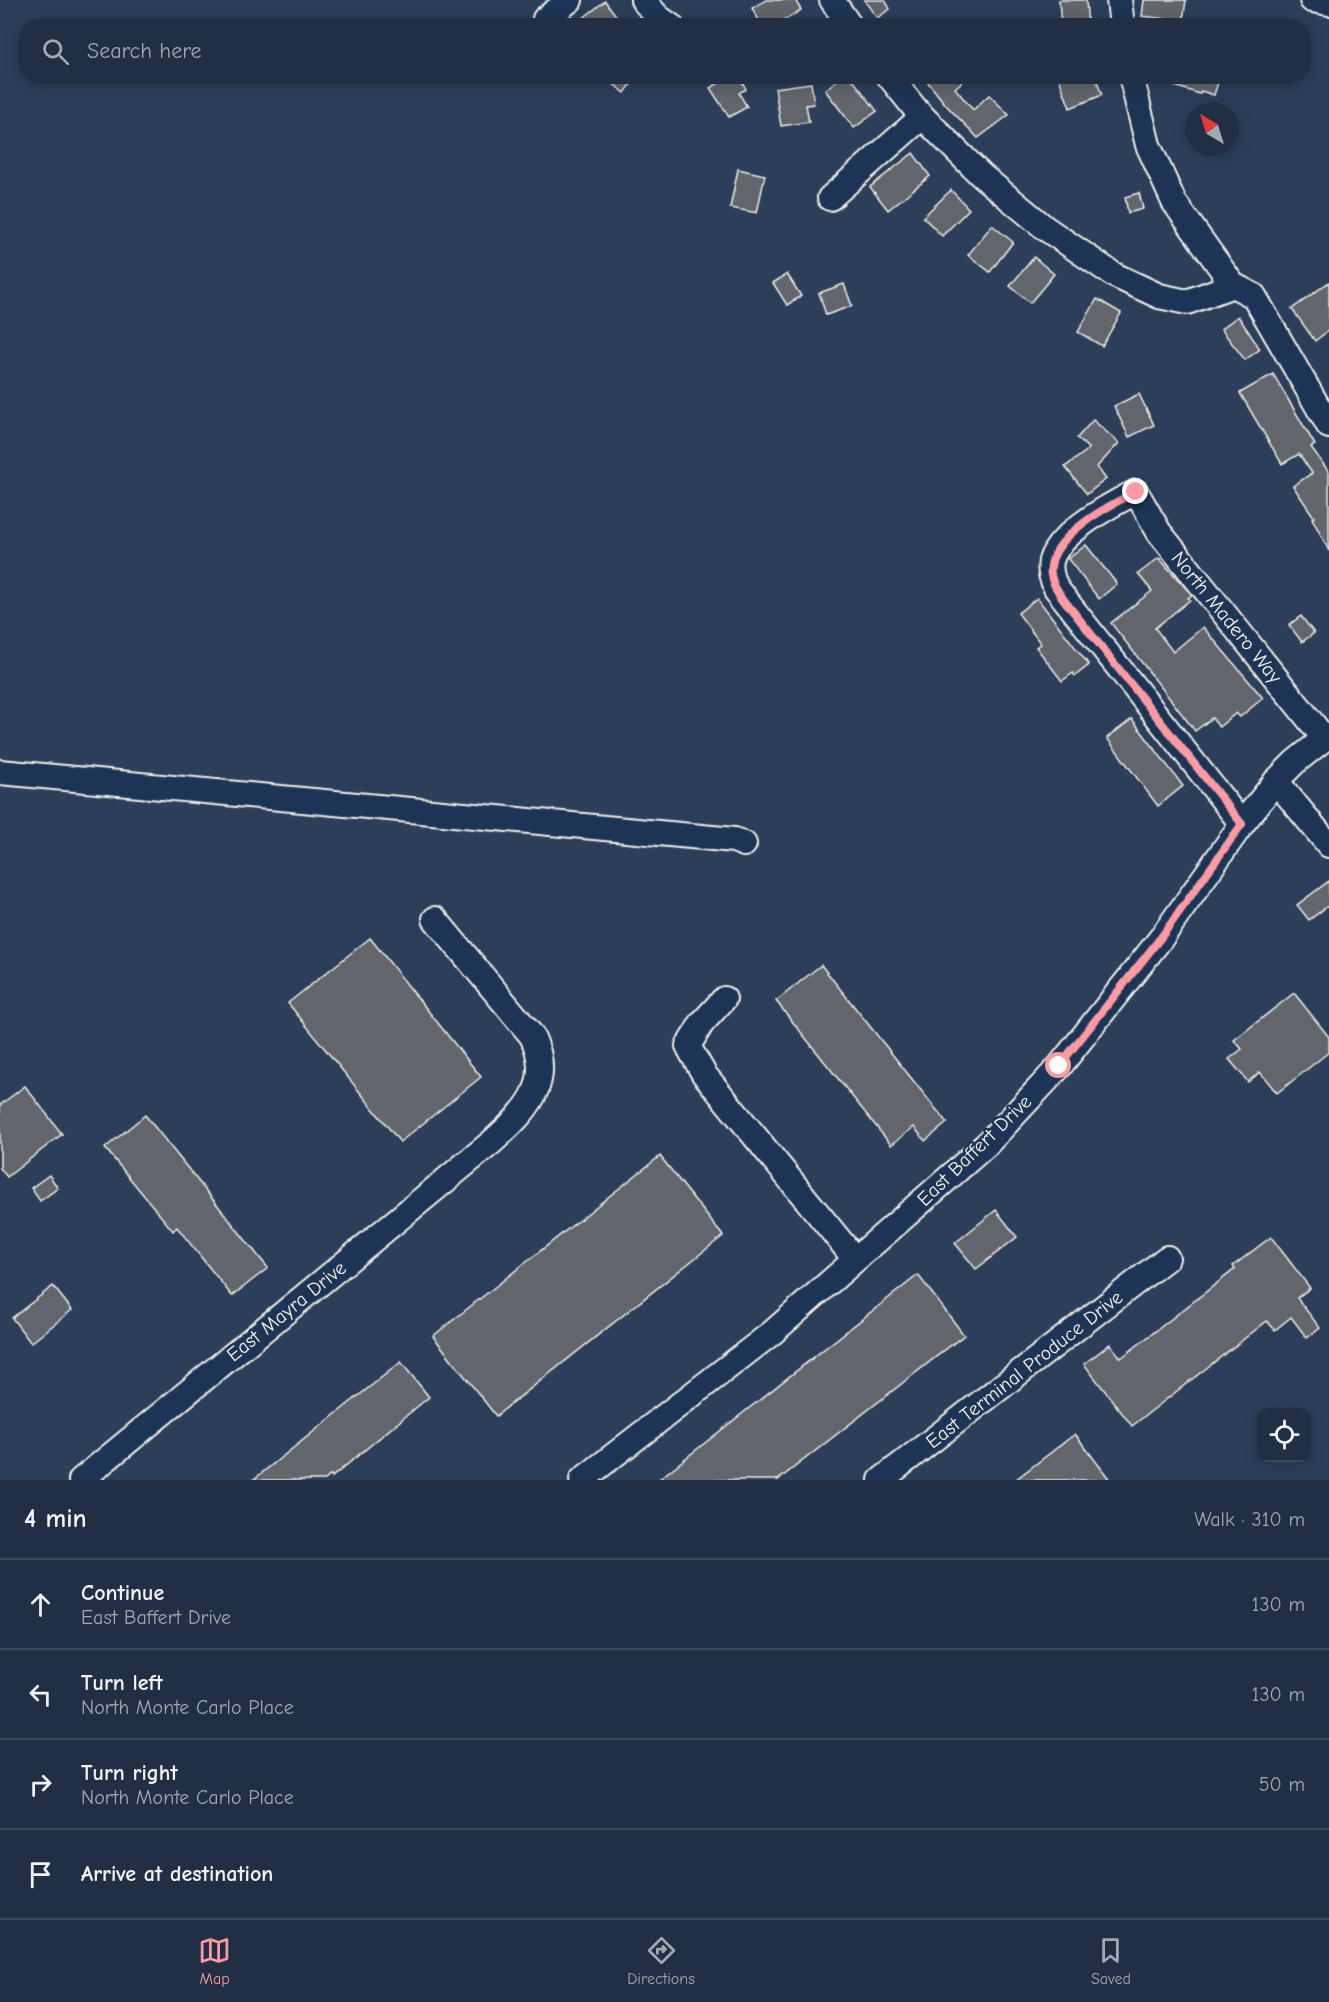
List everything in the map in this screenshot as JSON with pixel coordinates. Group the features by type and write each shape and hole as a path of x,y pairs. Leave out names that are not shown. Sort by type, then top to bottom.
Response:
{"street":[{"path":"545,18 570,0"},
{"path":"643,0 659,18"},
{"path":"832,0 844,18"},
{"path":"1119,0 1121,18"},
{"path":"1312,0 1329,3"},
{"path":"895,84 922,117 981,176 1045,228 1114,275 1159,296 1187,302 1233,285"},
{"path":"1133,84 1148,145 1174,202 1233,285 1254,296 1329,426"},
{"path":"830,198 922,117"},
{"name":"North Madero Way","path":"1242,824 1064,600 1051,576 1051,561 1070,534 1110,505 1136,492 1160,532 1326,736"},
{"name":"East Baffert Drive","path":"582,1480 773,1332 987,1144 1059,1066 1162,936 1242,824 1276,781 1326,736"},
{"path":"0,772 734,840 744,844"},
{"path":"1276,781 1329,845"},
{"name":"East Mayra Drive","path":"81,1480 492,1142 517,1119 538,1089 541,1065 539,1050 532,1036 435,919"},
{"path":"724,999 702,1023 688,1046 704,1074 855,1260"},
{"name":"East Terminal Produce Drive","path":"881,1480 1167,1258"}],"building":[{"path":"766,0 795,0 801,10 788,18 758,18 752,8"},
{"path":"864,0 885,0 890,9 877,18"},
{"path":"1059,0 1086,0 1087,18 1060,18"},
{"path":"1144,0 1186,0 1183,18 1142,16"},
{"path":"605,1 618,18 583,18"},
{"path":"613,84 631,84 625,93"},
{"path":"717,84 743,84 746,89 739,93 747,107 729,117 710,88"},
{"path":"811,84 814,104 806,105 809,122 781,126 775,88"},
{"path":"832,84 856,84 877,111 854,128 825,90"},
{"path":"929,84 960,84 955,88 973,110 989,95 1009,115 978,138"},
{"path":"1061,84 1098,84 1102,95 1070,108"},
{"path":"1168,84 1217,84 1214,95 1201,91 1200,94"},
{"path":"913,153 930,176 888,210 870,187"},
{"path":"738,169 765,175 757,213 730,208"},
{"path":"951,190 969,209 942,236 923,217"},
{"path":"1139,193 1143,209 1128,213 1125,197"},
{"path":"992,225 1013,242 990,272 968,255"},
{"path":"1034,257 1054,274 1030,303 1010,286"},
{"path":"787,274 801,296 787,305 773,283"},
{"path":"1329,282 1329,330 1315,341 1292,309"},
{"path":"844,284 852,306 826,315 819,293"},
{"path":"1097,299 1121,313 1102,346 1078,332"},
{"path":"1238,316 1260,349 1245,360 1221,329"},
{"path":"1273,374 1315,445 1311,447 1329,472 1329,551 1312,518 1314,517 1293,486 1312,473 1299,454 1282,464 1240,393"},
{"path":"1139,394 1154,425 1129,437 1114,406"},
{"path":"1093,420 1119,443 1097,467 1106,479 1087,494 1065,467 1089,449 1077,438"},
{"path":"1086,545 1117,584 1099,599 1068,559"},
{"path":"1159,558 1192,595 1188,598 1190,600 1155,628 1173,652 1203,627 1263,698 1240,717 1236,713 1219,727 1212,718 1195,731 1111,623 1152,591 1138,574"},
{"path":"1037,598 1089,665 1075,676 1073,673 1062,681 1036,647 1041,644 1018,613"},
{"path":"1301,616 1314,633 1302,642 1289,625"},
{"path":"1132,719 1183,786 1158,806 1107,738"},
{"path":"1329,881 1329,905 1309,920 1297,905"},
{"path":"370,938 481,1077 400,1142 288,1003"},
{"path":"821,965 947,1123 925,1141 914,1127 891,1145 776,1001"},
{"path":"1294,993 1329,1037 1329,1052 1277,1093 1260,1072 1248,1082 1229,1059 1242,1049 1234,1040"},
{"path":"25,1086 62,1134 7,1177 0,1168 0,1105"},
{"path":"145,1115 268,1268 232,1296 177,1227 173,1231 105,1148"},
{"path":"660,1156 723,1236 496,1416 433,1336"},
{"path":"49,1175 58,1188 40,1201 31,1188"},
{"path":"996,1210 1017,1237 976,1269 955,1243"},
{"path":"1271,1237 1310,1288 1297,1298 1320,1328 1307,1338 1291,1317 1275,1330 1267,1321 1132,1426 1084,1364 1110,1344 1121,1358 1235,1269 1233,1266"},
{"path":"918,1275 964,1335 778,1480 658,1480"},
{"path":"53,1286 72,1310 31,1343 12,1318"},
{"path":"401,1362 429,1397 332,1477 331,1475 325,1480 253,1480"},
{"path":"1075,1434 1110,1480 1015,1480"}],"route":[{"path":"1059,1066 1162,936 1242,824 1064,600 1051,576 1051,561 1070,534 1110,505 1136,492"}]}
